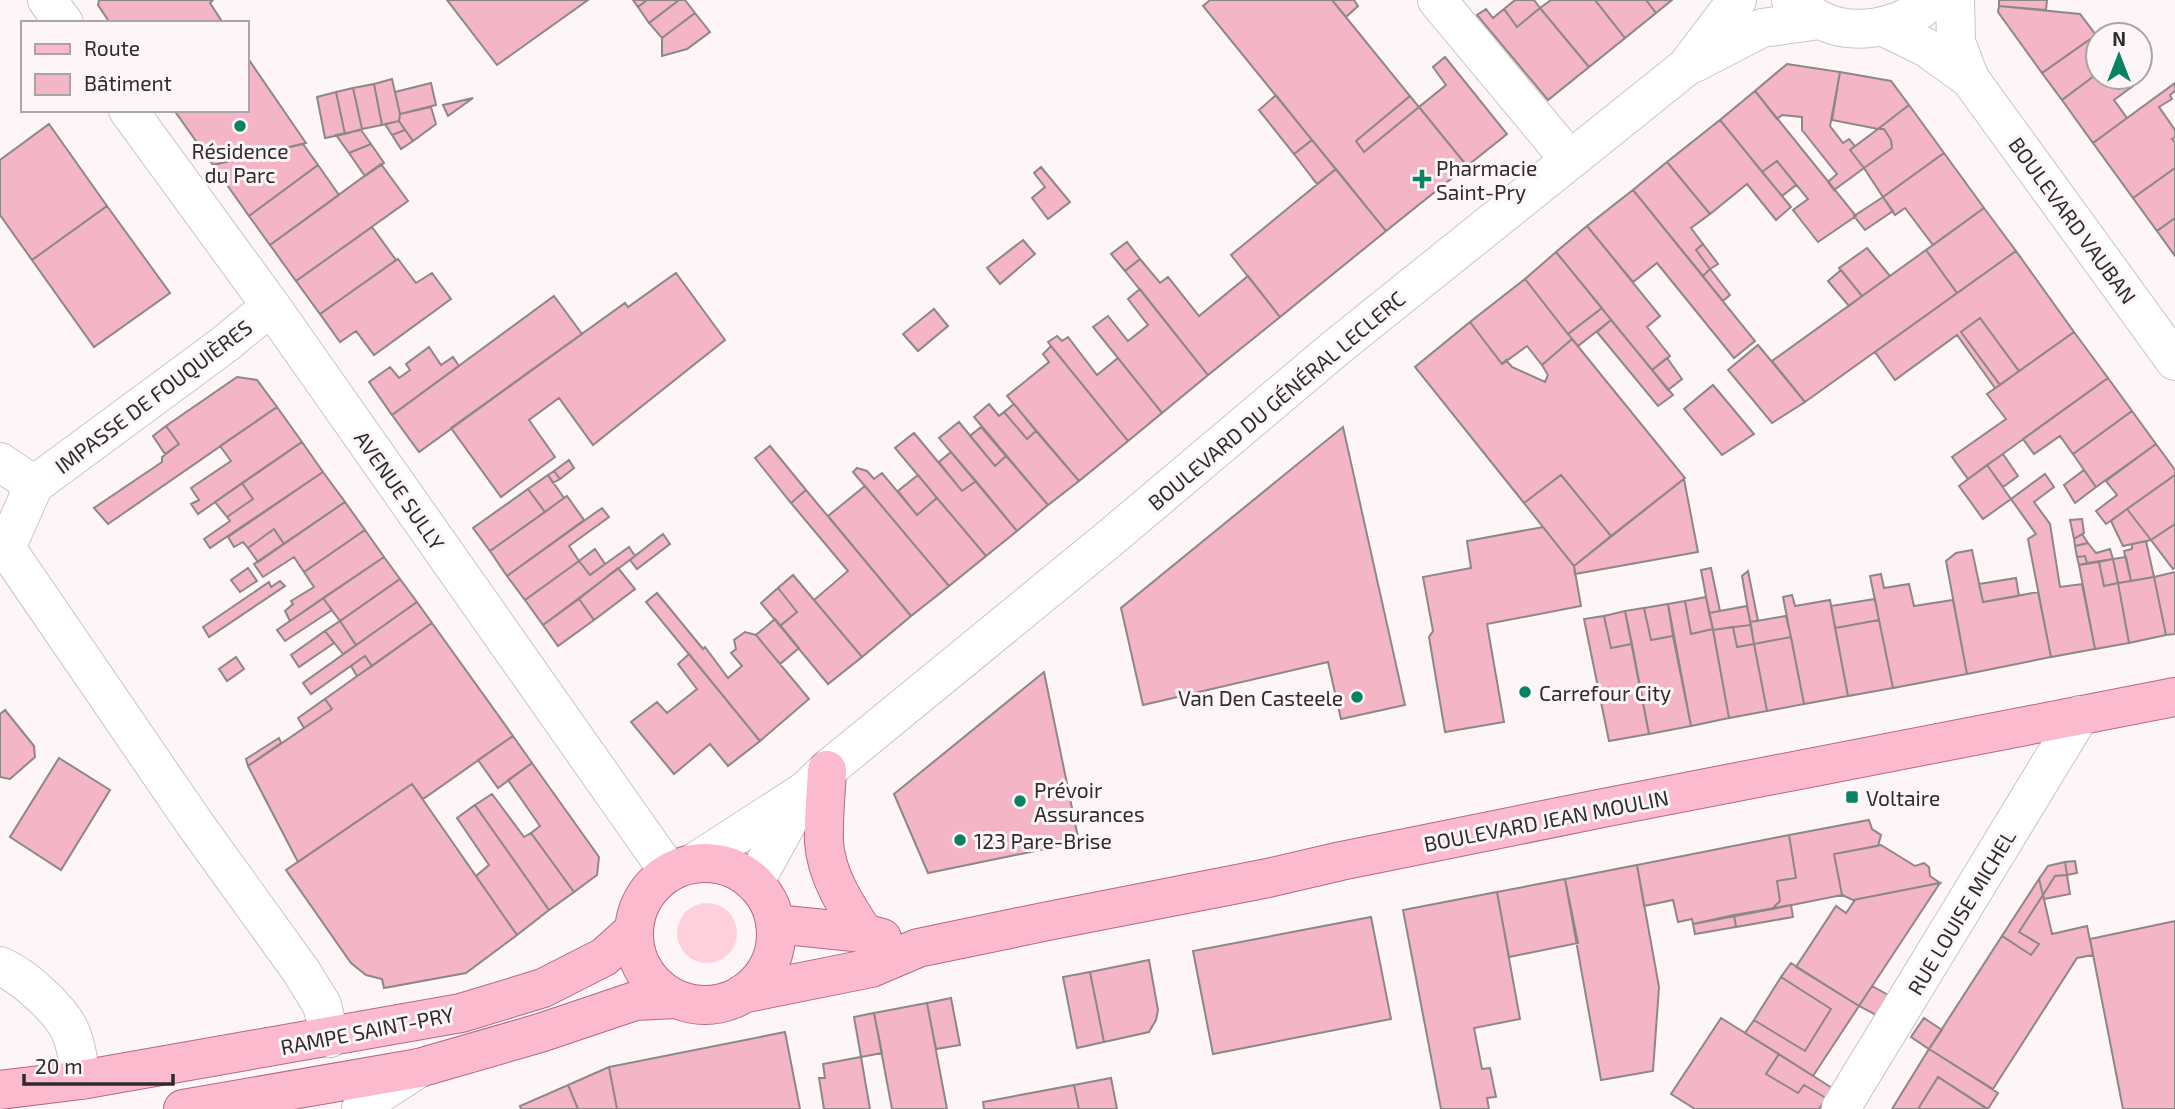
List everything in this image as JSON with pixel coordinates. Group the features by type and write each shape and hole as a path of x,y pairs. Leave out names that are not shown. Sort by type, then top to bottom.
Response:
{"main road":[{"name":"BOULEVARD JEAN MOULIN","path":"742,994 871,968 918,948 1563,816 2175,697"},
{"path":"816,780 824,844 836,884 844,903 864,933"},
{"path":"709,863 741,873 754,883 764,895 775,925 772,957 765,972 742,994 721,1003 698,1005 676,999 659,988 646,974 637,958 634,930 642,900 654,884 680,868 709,863"},
{"name":"BOULEVARD JEAN MOULIN","path":"775,925 864,933 918,948"},
{"name":"RAMPE SAINT-PRY","path":"0,1090 81,1080 461,1013 543,988 604,957 634,930"},
{"name":"RAMPE SAINT-PRY","path":"183,1109 419,1068 540,1033 635,1001 676,999"}],"street":[{"path":"47,0 63,21"},
{"path":"1437,0 1570,160"},
{"name":"BOULEVARD DU GÉNÉRAL LECLERC","path":"680,868 816,780 1338,346 1686,67 1737,0"},
{"path":"1686,67 1762,28 1805,10 1851,28 1884,27 1908,18 1931,0"},
{"name":"BOULEVARD VAUBAN","path":"1955,0 1956,42 1970,79 2175,361"},
{"name":"BOULEVARD VAUBAN","path":"1884,27 1927,48 1970,79"},
{"name":"AVENUE SULLY","path":"129,112 680,868"},
{"name":"IMPASSE DE FOUQUIÈRES","path":"34,485 225,344 271,306"},
{"path":"0,462 34,485 6,548 195,824 301,971 322,1005 330,1038"},
{"name":"RUE LOUISE MICHEL","path":"1841,1108 2080,715"},
{"name":"BOULEVARD DU GÉNÉRAL LECLERC","path":"754,883 816,780"},
{"path":"0,966 18,974 62,1015 76,1045 81,1080"},
{"path":"361,1109 371,1099 419,1068"}],"shaded area":[{"path":"707,903 724,908 732,916 737,933 732,950 724,958 707,963 690,958 682,950 677,933 682,916 690,908"}],"building":[{"path":"99,0 213,0 210,3 222,21 109,21 98,5"},
{"path":"447,0 588,0 497,65"},
{"path":"633,0 647,0 638,7"},
{"path":"647,0 679,0 649,23 638,7"},
{"path":"679,0 685,0 695,13 662,38 649,23"},
{"path":"1210,0 1332,0 1410,96 1356,141 1364,152 1419,107 1467,166 1386,231 1203,6"},
{"path":"1332,0 1354,0 1358,6 1346,17"},
{"path":"1515,0 1534,0 1540,8 1517,27 1504,9"},
{"path":"1551,0 1595,0 1625,38 1589,67 1540,8"},
{"path":"1595,0 1646,0 1656,13 1625,38"},
{"path":"1646,0 1672,0 1656,13"},
{"path":"1999,0 2047,0 2046,10 1999,6"},
{"path":"1999,6 2080,14 2085,21 2084,43 2042,73 1998,12"},
{"path":"1540,8 1589,67 1548,100 1477,15 1486,9 1493,18 1504,9 1517,27"},
{"path":"695,13 710,32 687,49 662,56 662,38"},
{"path":"2084,43 2084,84 2062,100 2042,73"},
{"path":"1445,57 1507,134 1467,166 1419,107 1446,85 1433,67"},
{"name":"Résidence du Parc","path":"248,58 306,143 213,165 175,112 248,112"},
{"path":"1787,64 1840,72 1830,126 1843,143 1849,139 1855,146 1850,150 1864,168 1834,190 1828,182 1837,174 1802,130 1802,117 1782,115 1777,119 1755,91"},
{"path":"1840,72 1891,81 1909,105 1878,129 1832,120"},
{"path":"392,79 400,114 399,121 382,125 374,84"},
{"path":"431,83 436,105 400,114 395,92"},
{"path":"2175,83 2175,91 2170,95 2172,99 2159,107 2175,130 2175,137 2172,139 2175,142 2175,168 2133,198 2093,143"},
{"path":"374,84 382,125 362,129 353,88"},
{"path":"2084,84 2084,91 2126,91 2114,100 2127,118 2093,143 2062,100"},
{"path":"353,88 362,129 345,134 336,92"},
{"path":"1755,91 1856,216 1818,242 1793,210 1808,199 1777,161 1762,172 1720,120"},
{"path":"336,92 345,134 325,138 317,97"},
{"path":"1276,95 1312,140 1294,154 1259,110"},
{"path":"1410,96 1419,107 1364,152 1356,141"},
{"path":"473,98 448,116 443,105"},
{"path":"1909,105 1944,153 1883,197 1864,168 1892,148 1891,140 1884,129 1878,129"},
{"path":"431,107 436,124 413,141 399,121 400,114"},
{"path":"1720,120 1791,207 1776,220 1747,184 1710,214 1667,162"},
{"path":"399,121 405,130 392,135 385,124"},
{"path":"49,124 107,206 32,260 0,215 0,160"},
{"path":"1878,129 1884,129 1891,140 1892,148 1864,168 1850,150"},
{"path":"361,130 371,144 349,153 336,135"},
{"path":"405,130 413,141 401,149 392,135"},
{"path":"1312,140 1336,169 1317,184 1294,154"},
{"path":"303,144 318,165 249,216 213,165"},
{"path":"371,144 384,163 365,176 349,153"},
{"path":"1944,153 1984,208 1933,245 1905,208 1895,215 1883,197"},
{"path":"1777,161 1796,185 1782,196 1762,172"},
{"path":"1667,162 1710,214 1691,228 1703,244 1696,250 1710,269 1703,276 1633,190"},
{"path":"381,164 408,201 296,281 270,245"},
{"path":"318,165 339,195 270,245 249,216"},
{"path":"1041,167 1070,202 1048,219 1032,198 1045,187 1034,173"},
{"path":"2175,168 2175,218 2157,231 2133,198"},
{"path":"1336,169 1386,231 1280,317 1231,255"},
{"path":"1633,190 1755,341 1734,358 1657,263 1633,282 1587,226"},
{"path":"1883,197 1893,211 1865,230 1854,216"},
{"path":"107,206 170,293 94,347 32,260"},
{"path":"1984,208 2016,251 1957,293 1926,250"},
{"path":"2175,218 2175,256 2157,231"},
{"path":"1587,226 1660,316 1647,327 1670,356 1652,370 1556,252"},
{"path":"372,227 396,260 320,314 296,281"},
{"path":"1023,240 1035,254 1000,284 987,268"},
{"path":"1127,242 1140,259 1125,271 1111,254"},
{"path":"1703,244 1718,264 1710,269 1696,250"},
{"path":"1867,248 1890,276 1862,296 1839,268"},
{"path":"1926,250 1957,293 1805,402 1772,361"},
{"path":"2016,251 2074,332 2019,371 1980,318 1961,332 2000,385 1995,388 1957,335 1895,380 1875,352"},
{"path":"1556,252 1602,308 1568,334 1525,279"},
{"path":"398,259 416,283 432,273 451,299 374,355 356,331 340,342 320,314"},
{"path":"1140,259 1160,283 1168,277 1199,316 1248,276 1280,317 1208,375 1125,271"},
{"path":"1710,269 1730,295 1723,301 1703,276"},
{"path":"1841,270 1862,296 1849,306 1828,281"},
{"path":"676,273 725,340 593,445 559,398 529,420 555,457 501,497 451,428 625,303 628,307"},
{"path":"1525,279 1572,339 1542,365 1527,346 1502,364 1470,322"},
{"path":"1140,289 1208,375 1162,413 1093,327 1108,316 1128,341 1148,325 1128,299"},
{"path":"554,296 582,334 419,452 392,415"},
{"path":"1602,308 1611,320 1578,346 1568,334"},
{"path":"934,309 948,326 918,351 903,334"},
{"path":"1980,318 2019,371 2000,385 1961,332"},
{"path":"1611,320 1673,395 1658,406 1597,332"},
{"path":"1470,322 1502,364 1506,360 1512,367 1545,382 1548,375 1542,365 1572,339 1685,478 1611,536 1561,475 1524,503 1415,367"},
{"path":"2074,332 2108,378 1968,479 1952,457 2006,419 1987,394"},
{"path":"1057,336 1062,341 1068,337 1097,375 1118,358 1162,413 1128,441 1048,342"},
{"path":"1758,345 1805,402 1772,423 1728,370"},
{"path":"1051,346 1128,441 1079,481 1007,396 1049,362 1043,354"},
{"path":"429,347 441,365 453,357 459,366 392,415 369,382 390,367 399,378 410,370 406,364"},
{"path":"1667,358 1682,379 1668,390 1652,370"},
{"path":"237,377 257,380 277,407 108,524 94,508 162,462 162,457 179,444 166,426"},
{"path":"2108,378 2132,411 2073,454 2060,436 2034,454 2023,439"},
{"path":"1713,385 1754,434 1722,455 1684,409"},
{"path":"989,404 999,416 1004,412 1027,439 1036,431 1079,481 1048,505 974,417"},
{"path":"1014,404 1036,431 1027,439 1004,412"},
{"path":"277,407 302,442 198,514 191,504 199,500 191,488 231,461 220,446"},
{"path":"2132,411 2156,444 2096,487 2073,454"},
{"path":"959,422 995,466 1006,456 1048,505 1017,531 939,438"},
{"path":"166,426 179,444 165,454 153,436"},
{"path":"981,427 1006,456 995,466 970,436"},
{"path":"1343,427 1405,705 1341,719 1328,662 1143,705 1121,608"},
{"path":"914,433 962,491 976,481 1017,531 986,556 895,448"},
{"path":"302,442 323,472 210,548 204,539 230,521 227,517 253,499 242,483"},
{"path":"2156,444 2175,470 2175,475 2106,524 2096,511 2117,495 2106,481"},
{"path":"770,446 806,490 791,503 755,458"},
{"path":"951,452 976,481 962,491 939,462"},
{"path":"2003,454 2018,476 2003,487 1987,465"},
{"path":"569,460 574,468 560,479 554,471"},
{"path":"1987,465 2011,499 1983,519 1959,486"},
{"path":"857,468 867,471 874,479 882,473 917,515 937,498 986,556 949,586 853,472"},
{"path":"2084,470 2096,487 2075,503 2064,485"},
{"path":"554,471 560,479 553,483 548,475"},
{"path":"323,472 345,502 284,544 274,529 248,548 243,542 234,547 228,537"},
{"path":"2045,474 2054,487 2034,502 2050,524 2060,587 2082,584 2095,649 2051,657 2028,539 2036,534 2011,499"},
{"path":"548,475 564,498 545,512 528,489"},
{"path":"918,475 937,498 917,515 898,491"},
{"path":"1561,475 1611,536 1574,566 1524,503"},
{"path":"2175,475 2175,524 2151,540 2127,509"},
{"path":"1684,479 1698,552 1575,574 1574,566"},
{"path":"242,483 253,499 227,517 215,502"},
{"path":"865,486 949,586 911,616 828,516"},
{"path":"528,489 545,512 490,551 473,528"},
{"path":"806,490 911,616 862,657 814,600 848,571 791,503"},
{"path":"567,496 584,520 507,576 490,551"},
{"path":"345,502 365,530 304,572 294,557 263,577 254,564"},
{"path":"602,508 609,517 569,546 579,561 525,600 507,576"},
{"path":"2127,509 2151,540 2123,546 2111,521"},
{"path":"2082,519 2084,533 2074,539 2070,520"},
{"path":"2175,524 2175,568 2173,569 2151,540"},
{"path":"1543,527 1574,566 1581,606 1487,624 1504,722 1445,732 1429,637 1433,631 1423,577 1471,568 1467,541"},
{"path":"274,529 284,544 258,562 248,548"},
{"path":"365,530 384,557 290,621 285,611 293,604 291,601 314,587 304,572"},
{"path":"663,534 670,544 637,569 630,560"},
{"path":"2082,534 2088,543 2075,546 2074,539"},
{"path":"2146,541 2154,577 2131,581 2124,551 2132,549 2132,544"},
{"path":"2088,543 2096,553 2110,549 2113,559 2087,563 2085,556 2077,557 2075,546"},
{"path":"629,547 635,556 543,625 525,600 579,561 590,575"},
{"path":"595,549 605,564 590,575 579,561"},
{"path":"1972,550 1983,602 2038,592 2051,657 1967,674 1946,561 1956,553"},
{"path":"2085,556 2087,563 2079,565 2077,557"},
{"path":"384,557 400,579 340,621 323,598"},
{"path":"2126,557 2131,581 2118,583 2113,559"},
{"path":"2113,559 2118,583 2104,586 2099,562"},
{"path":"2099,562 2104,586 2118,583 2129,643 2095,649 2079,565"},
{"path":"248,568 257,581 240,592 231,580"},
{"path":"618,568 635,589 594,620 579,599"},
{"path":"1711,568 1720,611 1709,613 1701,570"},
{"path":"1748,571 1758,621 1750,622 1742,576"},
{"path":"2175,572 2175,634 2166,635 2154,577"},
{"path":"1881,574 1884,588 1909,584 1914,606 1953,600 1967,674 1893,688 1870,576"},
{"path":"793,575 862,657 828,684 780,626 797,612 778,588"},
{"path":"2154,577 2166,635 2129,643 2118,583"},
{"path":"2016,578 2019,596 1983,602 1979,584"},
{"path":"400,579 417,602 356,645 340,621"},
{"path":"280,581 285,586 209,637 203,627 269,582 271,587"},
{"path":"778,588 797,612 780,626 761,603"},
{"path":"657,593 703,649 705,647 728,678 742,666 731,653 736,649 734,640 745,632 756,635 809,699 760,741 646,602"},
{"path":"1792,595 1795,606 1830,600 1848,696 1804,704 1783,597"},
{"path":"1706,597 1713,629 1691,634 1685,601"},
{"path":"323,598 332,610 285,641 277,630"},
{"path":"579,599 594,620 558,646 543,625"},
{"path":"1875,599 1879,620 1835,628 1831,606"},
{"path":"1685,601 1691,634 1713,629 1729,718 1691,726 1668,604"},
{"path":"417,602 432,623 372,666 365,656 311,694 303,683"},
{"path":"1668,604 1673,636 1651,640 1644,608"},
{"path":"1747,606 1751,625 1713,630 1709,613"},
{"path":"1644,608 1651,640 1673,636 1691,726 1649,734 1625,611"},
{"path":"1625,611 1632,644 1611,648 1604,616"},
{"path":"1604,616 1611,648 1632,644 1649,734 1609,741 1584,619"},
{"path":"1786,616 1791,637 1754,644 1750,622"},
{"path":"775,619 799,648 780,664 756,635"},
{"path":"1879,620 1893,688 1848,696 1835,628"},
{"path":"340,621 356,645 343,654 325,631"},
{"path":"432,623 513,736 423,799 412,784 298,862 248,766 332,709 325,699"},
{"path":"1751,625 1754,644 1737,647 1733,627"},
{"path":"1733,627 1737,647 1754,644 1767,711 1729,718 1713,630"},
{"path":"325,631 334,643 299,667 291,655"},
{"path":"1791,637 1804,704 1767,711 1754,644"},
{"path":"689,654 760,741 728,766 710,744 674,774 631,722 657,702 667,713 697,689 678,664"},
{"path":"365,656 372,666 357,676 351,666"},
{"path":"236,657 244,669 227,681 219,669"},
{"path":"1044,672 1079,842 928,873 894,794"},
{"path":"325,699 332,709 304,728 298,718"},
{"path":"5,710 34,746 35,757 10,779 0,777 0,714"},
{"path":"513,736 532,763 498,788 478,760"},
{"path":"279,738 281,743 248,766 246,759"},
{"path":"59,758 110,790 61,870 10,837"},
{"path":"532,763 599,857 597,875 574,892 531,833 540,826 508,780"},
{"path":"412,784 517,935 466,973 384,988 382,979 366,975 351,963 286,870"},
{"path":"492,794 524,837 531,833 574,892 549,910 475,805"},
{"path":"475,805 549,910 517,935 476,876 489,865 457,818"},
{"path":"1869,820 1872,829 1881,835 1878,846 1834,854 1842,895 1772,909 1780,901 1777,881 1796,878 1789,835"},
{"path":"1789,835 1796,878 1777,881 1780,901 1772,909 1693,924 1692,919 1678,922 1673,900 1644,906 1637,865"},
{"path":"1881,845 1915,866 1924,863 1929,867 1930,876 1940,883 1853,900 1842,895 1834,854"},
{"path":"2075,861 2077,873 2067,875 2065,862"},
{"path":"2065,862 2067,875 2055,876 2043,895 2039,879 2048,866"},
{"path":"1637,865 1659,987 1653,1071 1601,1080 1565,879"},
{"path":"2067,875 2070,894 2044,899 2043,895 2055,876"},
{"path":"1565,879 1578,943 1509,957 1497,892"},
{"path":"2039,879 2043,895 2019,932 2039,944 2031,955 2002,936"},
{"path":"1940,883 1859,1006 1796,967 1836,906 1846,913 1853,900"},
{"path":"1497,892 1520,1019 1474,1028 1482,1069 1490,1068 1496,1097 1487,1098 1489,1109 1441,1109 1403,910"},
{"path":"2043,895 2052,934 2087,926 2093,955 2077,958 1993,1089 1929,1049 2002,936 2031,955 2039,944 2019,932"},
{"path":"1791,905 1793,917 1736,927 1734,915"},
{"path":"1734,915 1736,927 1695,934 1693,924"},
{"path":"1371,917 1391,1019 1213,1054 1193,951"},
{"path":"2175,921 2175,1109 2123,1109 2090,939"},
{"path":"1149,960 1158,1010 1156,1020 1149,1032 1104,1042 1090,972"},
{"path":"1791,963 1859,1006 1813,1076 1745,1033 1754,1020 1805,1051 1831,1009 1781,977"},
{"path":"1090,972 1104,1042 1077,1048 1063,977"},
{"path":"1781,977 1831,1009 1805,1051 1754,1020"},
{"path":"1872,986 1890,996 1878,1016 1859,1006"},
{"path":"951,998 960,1045 936,1049 927,1003"},
{"path":"927,1003 947,1109 892,1109 874,1013"},
{"path":"874,1013 882,1053 861,1057 854,1017"},
{"path":"1721,1018 1779,1054 1766,1074 1798,1093 1804,1085 1826,1098 1819,1109 1695,1109 1671,1094"},
{"path":"1924,1018 1942,1030 1929,1049 1911,1037"},
{"path":"785,1032 800,1109 617,1109 609,1067"},
{"path":"1929,1049 1998,1093 1988,1109 1938,1077 1918,1109 1892,1109"},
{"path":"1779,1054 1832,1088 1826,1098 1804,1085 1798,1093 1766,1074"},
{"path":"861,1057 870,1109 824,1109 819,1078 825,1078 823,1064"},
{"path":"609,1067 617,1109 578,1109 568,1085"},
{"path":"1938,1077 1987,1109 1918,1109"},
{"path":"1111,1078 1117,1109 1079,1109 1074,1085"},
{"path":"568,1085 578,1109 521,1109 520,1106"},
{"path":"1074,1085 1079,1109 984,1109 983,1102"}],"place":[{"name":"Résidence du Parc","path":"240,126"},
{"name":"Pharmacie Saint-Pry","path":"1422,179"},
{"name":"Carrefour City","path":"1525,692"},
{"name":"Van Den Casteele","path":"1357,697"},
{"name":"Voltaire","path":"1852,797"},
{"name":"Prévoir Assurances","path":"1020,801"},
{"name":"123 Pare-Brise","path":"960,840"}]}
